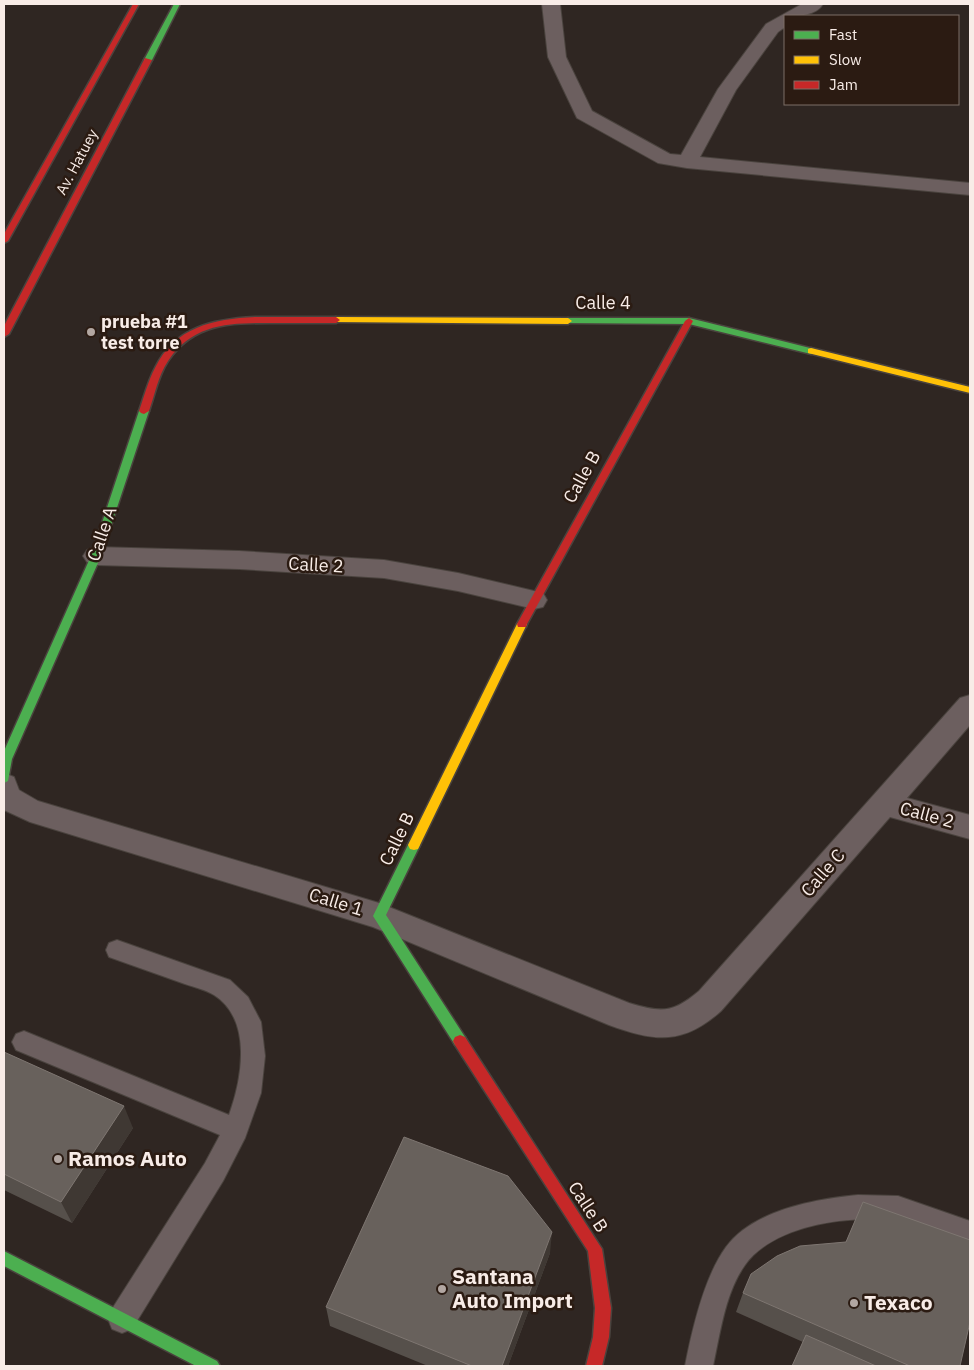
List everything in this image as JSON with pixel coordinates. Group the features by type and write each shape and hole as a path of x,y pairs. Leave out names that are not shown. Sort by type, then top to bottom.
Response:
{"main road":[{"name":"Av. Hatuey","path":"4,241 136,4"},
{"name":"Av. Hatuey","path":"5,329 177,4"},
{"name":"Calle 4","path":"228,320 689,321 970,390"},
{"name":"Calle A","path":"4,778 6,759 96,556 156,372 177,341 212,323 228,320"},
{"name":"Calle B","path":"594,1366 601,1345 603,1294 595,1249 379,916 534,600 689,321"},
{"path":"4,1258 212,1366"}],"street":[{"path":"551,4 557,56 584,114 665,159 970,189"},
{"path":"793,15 815,4"},
{"path":"687,162 727,88 772,28 784,21"},
{"name":"Calle 2","path":"96,556 239,560 384,569 458,582 534,600"},
{"name":"Calle C","path":"664,1024 690,1018 710,1001 970,706"},
{"path":"4,785 4,792"},
{"name":"Calle 1","path":"4,792 11,800 30,810 379,916 621,1015 643,1023 664,1024"},
{"name":"Calle 2","path":"884,803 970,827"}],"lane":[{"path":"117,950 222,987 240,1004 250,1022 253,1056 249,1093 236,1130 214,1172 122,1319"},
{"path":"24,1042 236,1130"},
{"path":"699,1366 711,1319 725,1276 736,1255 751,1240 771,1227 816,1214 875,1207 899,1209 970,1234"}],"building":[{"name":"Ramos Auto","path":"4,1052 124,1106 61,1202 4,1174"},
{"name":"Santana Auto Import","path":"404,1137 508,1176 552,1232 502,1366 472,1366 326,1307"},
{"name":"Texaco","path":"863,1202 970,1240 970,1322 960,1366 910,1366 743,1293 751,1274 777,1256 800,1246 846,1242"},
{"path":"806,1335 876,1366 792,1366"}],"traffic: fast":[{"path":"148,60 177,4"},
{"path":"568,321 689,321 811,351"},
{"path":"4,778 6,759 96,556 144,411"},
{"path":"414,845 379,916 460,1041"},
{"path":"4,1258 212,1366"}],"traffic: slow":[{"path":"336,320 568,321"},
{"path":"811,351 970,390"},
{"path":"414,845 522,624"}],"traffic: jam":[{"path":"4,241 136,4"},
{"path":"4,334 148,60"},
{"path":"144,411 163,361 173,347 197,330 210,325 239,320 336,320"},
{"path":"522,624 689,321"},
{"path":"460,1041 595,1249 603,1308 601,1337 594,1366"}],"place":[{"name":"prueba #1 test torre","path":"91,332"},
{"name":"Ramos Auto","path":"58,1159"},
{"name":"Santana Auto Import","path":"442,1289"},
{"name":"Texaco","path":"854,1303"}]}
